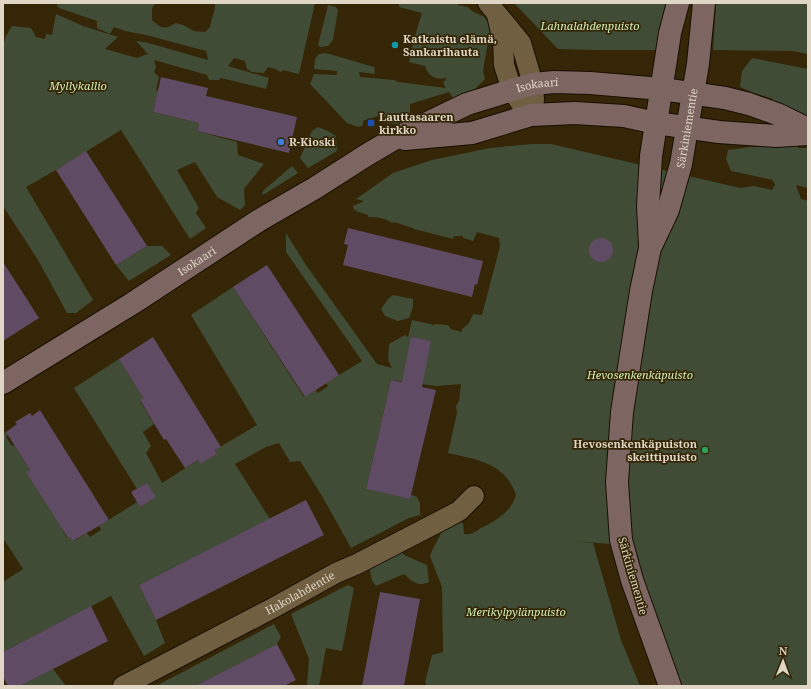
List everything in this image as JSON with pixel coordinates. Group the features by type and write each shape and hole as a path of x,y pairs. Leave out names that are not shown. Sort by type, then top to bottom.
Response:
{"street":[{"name":"Särkiniementie","path":"650,248 648,206 651,156 670,33 678,3"},
{"name":"Särkiniementie","path":"670,686 652,641 632,580 621,540 617,482 622,412 631,346 641,290 650,248 668,210 678,176 688,128 698,64 704,3"},
{"path":"492,8 521,43 533,84 534,100 531,115"},
{"path":"492,8 502,41 504,65 512,90 531,115"},
{"name":"Isokaari","path":"3,383 133,303 258,221 392,140 467,104 533,84 554,82 590,83 693,93 749,104 777,114 808,129"},
{"name":"Isokaari","path":"392,140 472,133 531,115 575,112 624,116 656,123 719,132 776,136 808,134"},
{"name":"Hakolahdentie","path":"123,686 273,608 336,573 357,564 459,511 474,496"}],"green space":[{"name":"Myllykallio","path":"58,3 156,3 152,8 152,20 161,27 166,28 176,23 194,31 205,32 210,27 215,9 215,3 315,3 299,74 283,70 281,72 268,67 264,73 252,72 247,69 245,61 234,58 228,66 269,78 266,89 221,78 219,80 209,80 207,75 154,60 156,67 154,72 159,77 156,90 158,91 153,112 199,123 197,131 237,142 238,155 264,164 244,189 245,205 240,210 217,197 195,162 177,170 199,208 196,213 206,228 190,239 121,130 26,187 93,300 76,313 67,313 38,260 3,206 3,46 6,36 12,26 31,28 36,37 45,39 46,34 52,35 56,14 83,26 118,37 105,49 137,58 147,54 149,55 136,41 145,42 208,60 206,51 146,35 125,31 114,27 110,34 97,28 97,21 59,8 57,6"},
{"path":"399,3 458,3 458,5 468,7 484,17 490,25 496,40 488,42 483,71 485,79 475,89 475,96 471,101 453,98 449,92 410,104 408,121 399,124 384,123 378,116 363,121 363,125 359,127 347,123 310,84 314,74 337,75 337,71 314,69 315,59 319,54 326,53 374,67 375,74 359,72 360,77 394,80 398,82 446,88 443,83 447,78 439,79 433,77 425,66 409,62 422,13 399,7"},
{"name":"Lahnalahdenpuisto","path":"514,3 669,3 656,50 596,50 558,49"},
{"path":"716,3 808,3 808,54 793,51 713,50"},
{"path":"328,5 336,7 338,10 333,40 328,46 320,47 318,45"},
{"name":"Hevosenkenkäpuisto","path":"752,58 808,69 808,120 798,143 798,148 808,148 808,188 796,185 801,199 808,201 808,686 671,686 622,545 574,541 593,543 621,640 640,686 427,686 425,682 432,655 443,652 442,587 430,556 433,548 444,525 453,521 463,523 464,534 473,533 503,515 511,506 516,495 504,474 497,469 482,461 448,453 457,413 456,406 459,401 461,384 436,386 391,380 366,489 403,497 407,493 417,497 420,503 420,515 409,518 351,548 322,496 300,461 290,462 279,443 266,447 235,464 270,519 139,585 165,643 144,656 111,596 3,652 3,582 23,569 3,538 3,433 6,432 8,435 6,437 12,446 14,445 30,470 27,473 51,511 64,528 62,529 67,538 70,537 74,541 87,533 90,537 101,530 99,526 137,502 140,507 155,497 147,483 137,489 74,388 119,359 143,398 140,401 154,424 143,432 151,446 146,453 162,483 198,460 200,464 217,454 215,450 257,425 191,315 233,287 304,397 316,390 318,393 328,386 326,383 362,361 286,252 286,233 306,265 377,364 392,368 388,360 389,344 405,335 408,337 412,320 434,325 448,325 451,329 462,332 462,329 469,323 473,314 482,315 500,246 499,238 477,232 473,241 463,238 463,236 454,236 453,239 394,222 392,223 384,219 368,217 368,215 356,211 353,208 353,206 364,201 356,199 393,173 432,160 490,148 531,144 551,144 740,188 754,186 772,190 775,185 773,180 731,171 726,159 728,150 764,147 767,139 779,130 772,103 773,99 740,87 742,71"},
{"path":"318,127 336,136 337,151 308,168 300,158 312,131"},
{"path":"292,166 298,173 263,195 262,193 265,189"},
{"path":"147,246 162,246 171,255 129,281 116,265"},
{"path":"393,295 413,299 413,307 409,318 398,321 385,316 381,309"},
{"path":"400,548 404,555 427,565 429,582 418,584 404,574 376,586 372,581 369,565"},
{"path":"348,585 354,588 342,651 326,648 319,686 307,686 309,659 291,614"},
{"path":"274,624 281,637 277,644 195,686 156,686"},
{"path":"53,669 66,686 20,686"}],"building":[{"path":"161,77 208,88 206,96 297,117 289,153 197,131 199,123 153,112"},
{"path":"86,151 147,246 116,265 56,170"},
{"path":"348,228 483,261 477,285 475,284 472,297 343,265 348,245 344,244"},
{"path":"601,238 606,239 612,245 612,255 606,261 601,262 596,261 590,255 589,250 590,245 596,239"},
{"path":"3,262 39,318 3,341"},
{"path":"267,265 339,375 305,397 233,287"},
{"path":"153,337 221,447 215,450 217,454 200,464 198,460 185,468 166,439 164,440 140,400 143,398 119,359"},
{"path":"411,337 431,341 422,387 436,390 410,499 366,489 391,380 402,382"},
{"path":"40,410 109,520 73,541 70,537 68,538 26,472 30,470 6,432 17,424 15,422 30,413 32,416"},
{"path":"147,483 156,497 140,507 131,492"},
{"path":"306,500 324,535 156,620 139,585"},
{"path":"380,592 420,599 404,686 362,686"},
{"path":"91,606 108,641 20,686 8,686 3,677 3,652"},
{"path":"277,644 296,680 284,686 195,686"}],"place":[{"name":"Katkaistu elämä, Sankarihauta","path":"395,45"},
{"name":"Lauttasaaren kirkko","path":"371,123"},
{"name":"R-Kioski","path":"281,142"},
{"name":"Hevosenkenkäpuiston skeittipuisto","path":"705,450"}],"park label":[{"name":"Merikylpylänpuisto","path":"516,612"}]}
